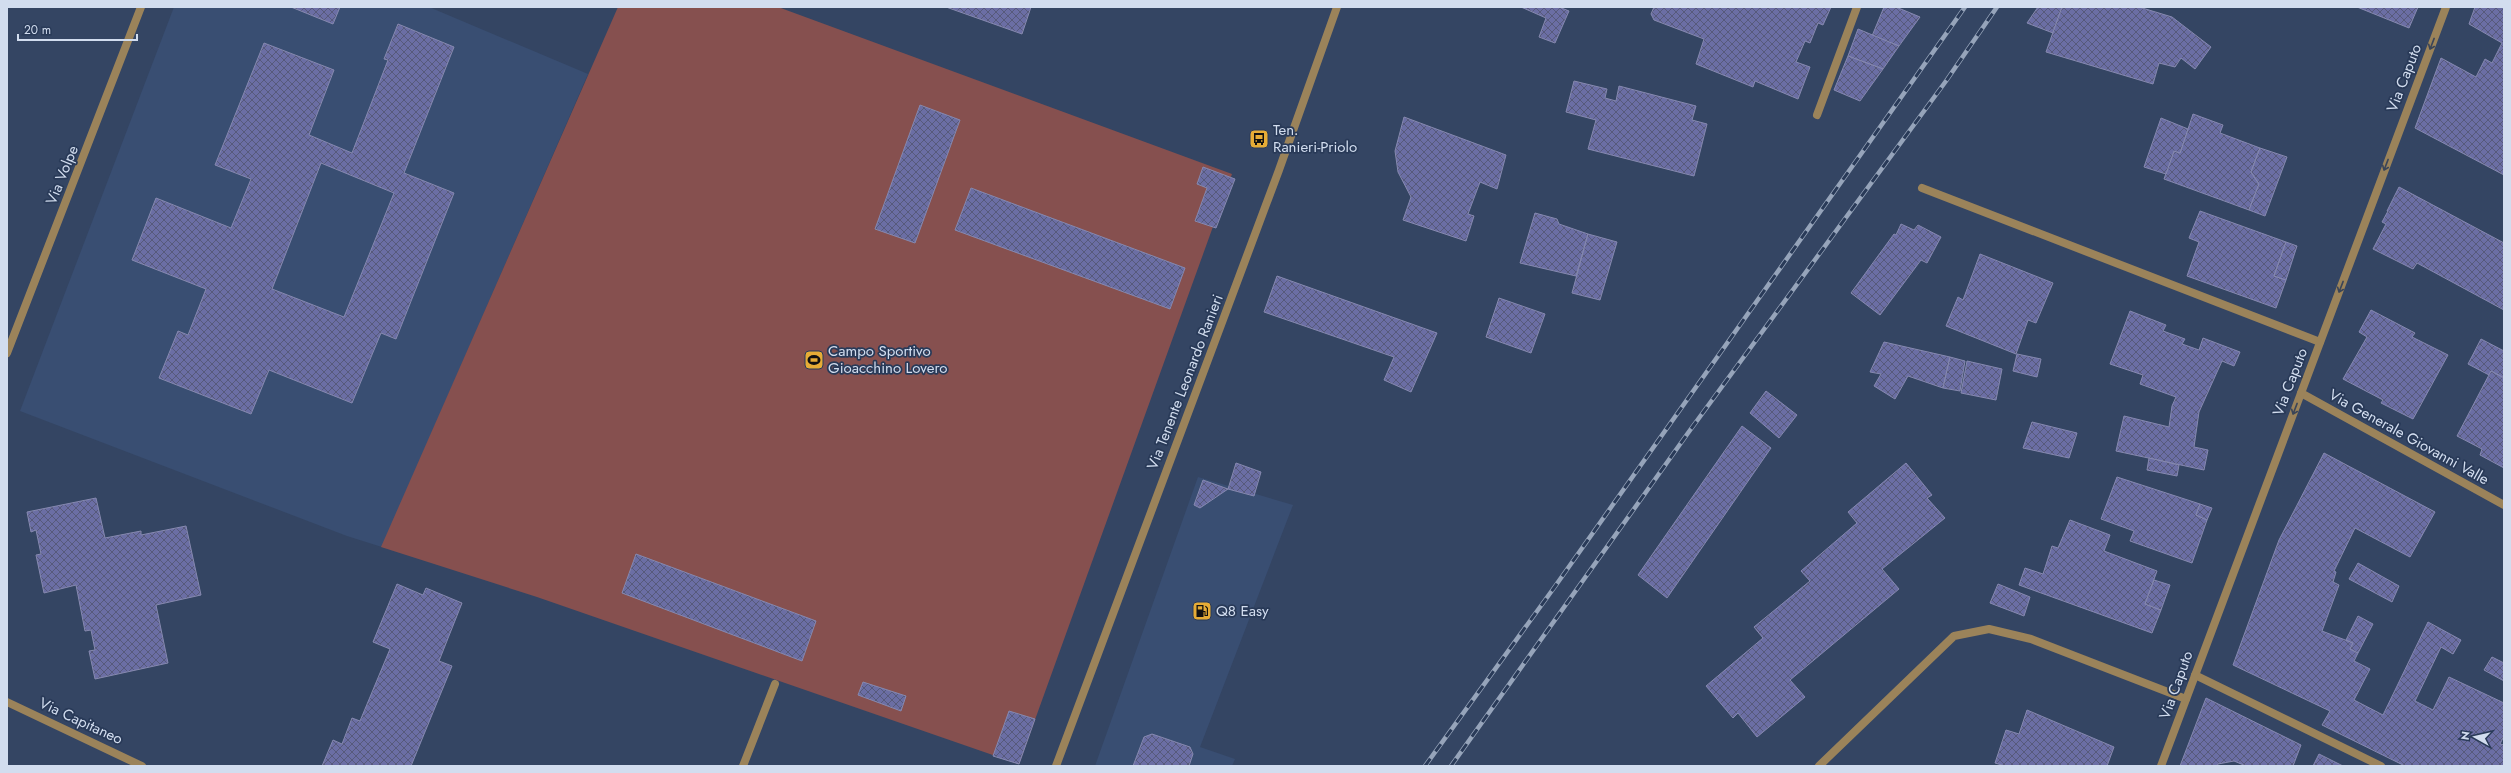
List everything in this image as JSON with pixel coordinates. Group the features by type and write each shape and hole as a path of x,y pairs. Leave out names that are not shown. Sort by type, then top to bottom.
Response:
{"street":[{"name":"Via Volpe","path":"7,353 89,145 141,7"},
{"name":"Via Tenente Leonardo Ranieri","path":"1056,766 1276,178 1337,7"},
{"path":"1817,115 1857,7"},
{"name":"Via Caputo","path":"2161,766 2446,7"},
{"path":"1922,188 2320,342"},
{"name":"Via Generale Giovanni Valle","path":"2301,393 2504,505"},
{"path":"1819,766 1954,636 1989,629 2031,639 2186,700"},
{"path":"2195,675 2381,766"},
{"path":"743,766 775,684"},
{"name":"Via Capitaneo","path":"7,702 142,766"}],"shaded area":[{"path":"174,7 429,7 588,74 382,547 347,536 20,411"},
{"name":"Campo Sportivo Gioacchino Lovero","path":"618,7 778,7 1232,174 1019,764 537,597 381,547"},
{"name":"Q8 Easy","path":"1198,477 1293,505 1200,747 1235,759 1232,766 1095,766"}],"building":[{"path":"291,7 340,7 333,24"},
{"path":"946,7 1031,7 1022,34"},
{"path":"1521,7 1559,7 1569,11 1555,43 1539,37 1546,18"},
{"path":"1654,7 1831,7 1823,25 1818,23 1810,43 1805,41 1796,62 1810,67 1798,99 1755,81 1753,87 1696,64 1704,39 1654,20 1651,14"},
{"path":"1884,7 1896,7 1920,17 1899,46 1872,36"},
{"path":"2038,7 2062,7 2053,33 2027,23"},
{"path":"2062,7 2139,7 2172,17 2211,47 2195,69 2181,58 2175,67 2159,63 2153,84 2046,52"},
{"path":"2357,7 2418,7 2409,28"},
{"path":"2475,7 2504,7 2504,175 2415,128 2441,58 2476,77 2485,59 2492,63 2502,43 2469,24"},
{"path":"398,24 454,47 404,173 454,193 396,339 381,333 352,403 269,370 251,414 159,378 178,331 188,335 206,289 132,260 156,198 231,228 251,179 215,165 264,43 334,70 309,135 352,153 388,60 384,59","holes":["321,163 394,193 344,317 272,289"]},
{"path":"1858,29 1899,46 1883,69 1848,56"},
{"path":"1848,56 1883,69 1860,101 1834,90"},
{"path":"1574,81 1607,89 1605,98 1616,101 1619,86 1696,106 1692,120 1707,124 1694,176 1588,149 1596,120 1566,112"},
{"path":"920,105 960,120 915,243 875,229"},
{"path":"2193,114 2223,125 2220,133 2260,148 2251,172 2259,184 2249,210 2164,179 2174,151 2180,153"},
{"path":"1404,117 1506,155 1497,189 1480,182 1468,214 1474,216 1466,241 1403,220 1411,197 1398,172 1395,151"},
{"path":"2161,118 2188,129 2180,153 2174,151 2166,174 2144,167"},
{"path":"2260,148 2287,157 2265,216 2249,210 2259,184 2251,172"},
{"path":"1203,167 1235,179 1216,228 1195,221 1207,188 1197,184"},
{"path":"2399,187 2504,243 2504,310 2417,263 2413,269 2373,249 2386,224 2382,222"},
{"path":"971,188 1185,268 1170,309 955,230"},
{"path":"2200,211 2286,242 2274,276 2286,280 2276,308 2187,276 2199,242 2189,238"},
{"path":"1535,213 1557,219 1559,224 1588,234 1576,276 1520,263"},
{"path":"1901,224 1914,230 1918,225 1941,237 1927,263 1921,260 1880,315 1851,293 1894,234 1896,235"},
{"path":"1588,234 1617,242 1600,300 1572,293"},
{"path":"2286,242 2297,246 2286,280 2274,276"},
{"path":"1980,254 2053,283 2036,323 2028,320 2016,354 1946,326 1958,297 1963,300"},
{"path":"1277,276 1437,333 1411,392 1384,380 1394,357 1264,312"},
{"path":"1499,298 1545,314 1531,353 1486,337"},
{"path":"2371,310 2415,333 2412,337 2448,355 2413,419 2381,403 2383,400 2343,379 2367,337 2359,332"},
{"path":"2130,311 2166,325 2163,331 2185,339 2182,344 2199,350 2203,338 2240,352 2234,366 2222,361 2199,412 2194,447 2208,450 2204,470 2116,451 2124,416 2169,427 2172,406 2176,397 2140,384 2143,375 2110,364"},
{"path":"2481,339 2504,351 2504,378 2491,371 2489,375 2468,364"},
{"path":"1884,342 1950,357 1943,388 1908,376 1895,399 1874,386 1881,374 1870,372"},
{"path":"2017,354 2041,359 2037,377 2013,371"},
{"path":"1950,357 1965,361 1960,391 1943,388"},
{"path":"1967,361 2002,369 1996,400 1961,393"},
{"path":"2491,371 2504,378 2504,468 2480,455 2482,449 2457,436"},
{"path":"1766,391 1797,415 1779,438 1750,413"},
{"path":"2032,422 2077,433 2069,458 2023,448"},
{"path":"1742,426 1771,448 1667,598 1638,575"},
{"path":"2324,453 2435,512 2410,557 2355,528 2334,571 2336,572 2333,582 2339,585 2322,631 2353,643 2350,649 2358,653 2354,661 2370,669 2354,700 2383,715 2428,622 2461,640 2453,654 2441,647 2415,701 2433,710 2449,677 2504,703 2504,736 2500,744 2504,745 2504,766 2405,766 2322,725 2330,711 2233,665 2279,540"},
{"path":"2149,458 2179,465 2177,476 2147,470"},
{"path":"1236,463 1261,472 1254,496 1228,489"},
{"path":"1906,463 1932,495 1927,498 1945,518 1882,569 1899,589 1790,680 1805,697 1757,737 1738,713 1733,718 1706,686 1763,638 1754,627 1810,581 1801,571 1857,523 1848,512"},
{"path":"2117,477 2200,504 2196,515 2207,520 2192,563 2130,541 2134,531 2101,519"},
{"path":"1203,480 1228,489 1200,508 1194,505"},
{"path":"96,498 105,538 141,531 141,535 186,526 201,595 156,605 168,663 95,679 89,651 95,650 91,630 85,631 76,585 44,593 36,555 41,554 36,530 31,532 27,512"},
{"path":"2200,504 2212,508 2207,520 2196,515"},
{"path":"2070,520 2110,535 2104,551 2157,571 2145,604 2161,610 2152,633 2019,585 2025,568 2043,574 2052,546 2058,548"},
{"path":"636,554 816,621 802,661 622,593"},
{"path":"2358,563 2399,586 2392,602 2349,579"},
{"path":"2154,580 2170,585 2161,610 2145,604"},
{"path":"397,584 423,595 426,588 462,603 439,661 452,666 411,766 322,766 333,740 342,744 352,718 360,721 390,649 373,642"},
{"path":"1998,584 2030,597 2024,616 1990,603"},
{"path":"2358,616 2373,624 2358,653 2350,649 2353,643 2346,640"},
{"path":"2492,657 2504,663 2504,681 2484,670"},
{"path":"863,682 906,696 901,711 858,695"},
{"path":"2206,698 2301,745 2293,766 2246,766 2234,761 2218,764 2217,766 2180,766"},
{"path":"2027,710 2114,747 2107,766 2005,766 1995,763 2006,730 2019,734"},
{"path":"1009,711 1035,719 1019,764 993,756"},
{"path":"1152,734 1190,747 1193,754 1189,766 1133,766 1144,737"},
{"path":"2319,754 2343,766 2313,766"}],"railway":[{"path":"1425,766 1556,585 1965,7"},
{"path":"1451,766 1688,433 1946,81 1997,7"}],"place":[{"name":"Ten. Ranieri-Priolo","path":"1259,139"},
{"name":"Campo Sportivo Gioacchino Lovero","path":"814,360"},
{"name":"Q8 Easy","path":"1202,611"}]}
